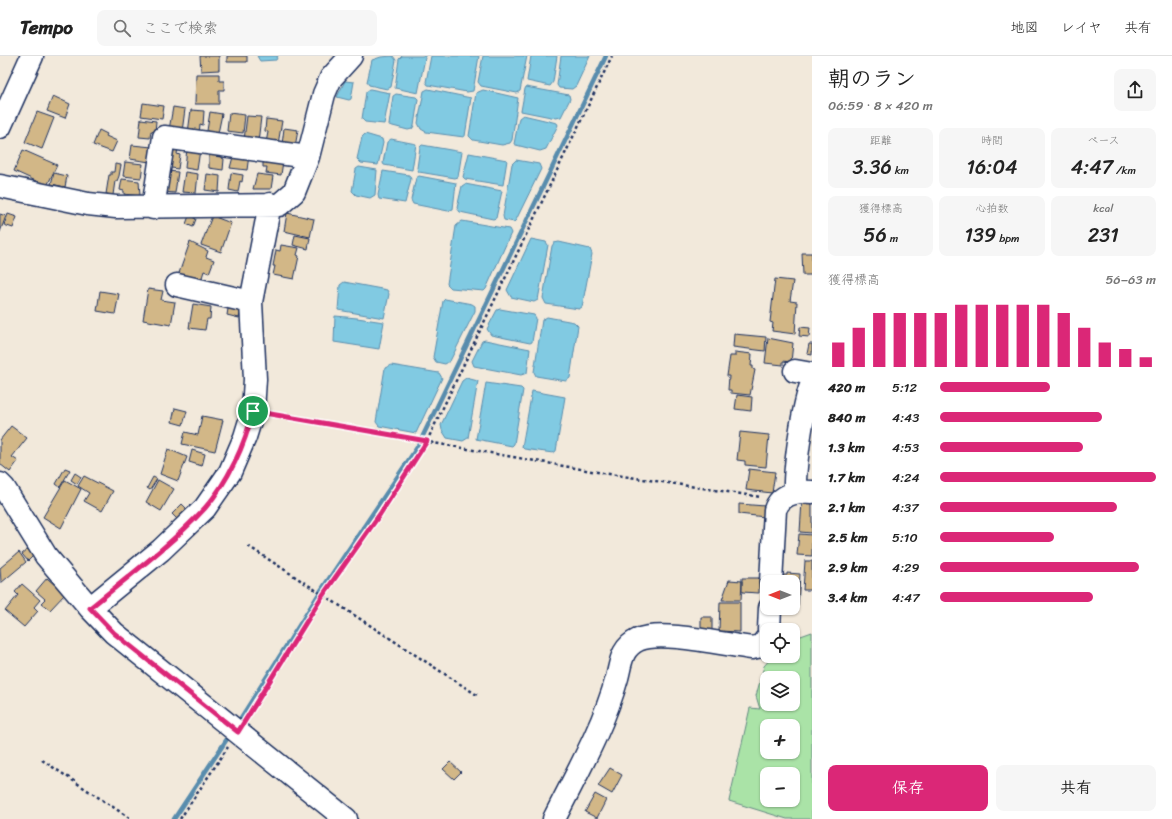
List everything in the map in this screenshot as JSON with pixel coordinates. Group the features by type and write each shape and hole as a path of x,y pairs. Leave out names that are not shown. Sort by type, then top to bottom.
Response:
{"street":[{"path":"0,126 32,56"},
{"path":"0,186 88,204 116,207 153,208 270,204 279,205 294,192 308,157 324,94 332,78 351,56"},
{"path":"153,208 164,137 308,157"},
{"path":"90,608 161,550 205,508 230,472 245,437 253,411 255,379 251,302 270,204"},
{"path":"177,285 251,302"},
{"path":"771,575 776,505 797,495 795,483 802,431 806,376"},
{"path":"0,484 4,488 46,556 90,608 114,633 346,819"},
{"path":"554,819 603,721 617,677 622,655 629,646 638,640 650,637 667,636 752,648 760,646"}],"path":[{"path":"180,819 238,732 323,595 380,514 427,441 612,56"},
{"path":"253,411 603,473 722,492 797,495"},
{"path":"248,546 477,695"},
{"path":"42,760 131,819"}],"green space":[{"path":"812,632 812,819 787,819 729,801 750,708 760,709 760,711 800,711 800,671 763,671 767,663 800,663 800,636"},
{"path":"760,681 760,709 756,696"}],"water":[{"path":"257,56 278,56 276,60 260,61"},
{"path":"393,56 396,60 391,87 387,89 369,85 367,82 372,60 381,57"},
{"path":"402,56 425,56 418,93 395,88 399,59"},
{"path":"431,56 479,56 473,91 467,92 428,85 426,82"},
{"path":"483,56 527,56 520,91 517,93 481,86 478,82"},
{"path":"531,56 557,56 553,82 550,86 527,81"},
{"path":"561,56 590,56 576,86 572,89 559,88 557,85"},
{"path":"345,81 354,82 351,99 349,100 337,97"},
{"path":"526,87 569,95 570,99 561,117 556,118 521,111"},
{"path":"370,89 390,93 384,124 365,122 362,119 366,92"},
{"path":"428,89 471,98 464,137 426,132 421,129 418,123 424,91"},
{"path":"483,90 518,98 512,140 510,143 502,145 473,140 469,136 476,93"},
{"path":"396,94 416,97 418,99 414,126 412,129 408,130 389,125 393,96"},
{"path":"523,115 557,123 558,125 546,149 540,151 514,144 519,118"},
{"path":"365,134 382,139 383,143 378,165 361,163 357,159 362,137"},
{"path":"391,139 416,144 412,170 384,165 383,163 387,142"},
{"path":"422,145 462,152 458,177 455,178 419,172 417,168 420,147"},
{"path":"469,153 507,160 503,185 465,179 463,177"},
{"path":"516,160 539,164 541,169 514,222 504,220 503,216 512,164"},
{"path":"359,167 377,170 375,195 370,198 356,195 352,191 356,169"},
{"path":"383,171 409,175 411,179 405,203 379,199 378,195"},
{"path":"419,176 456,183 453,209 448,211 413,204 411,200 416,178"},
{"path":"465,184 502,191 496,218 493,219 460,212 457,208 462,186"},
{"path":"462,221 509,229 511,233 484,291 451,288 447,284 456,226"},
{"path":"531,239 546,242 548,245 538,300 534,302 511,297 507,290"},
{"path":"559,242 590,249 592,254 582,307 579,309 546,304 543,298 552,246 554,243"},
{"path":"344,282 387,290 389,294 384,318 338,310 340,285"},
{"path":"445,299 472,304 475,306 475,311 450,361 445,364 436,362 433,357 443,301"},
{"path":"500,309 534,315 536,318 532,342 530,343 491,335 487,329 497,310"},
{"path":"335,316 384,322 379,349 334,342"},
{"path":"547,317 574,322 578,326 570,378 566,381 536,376 534,372 542,320"},
{"path":"485,340 530,349 527,373 521,375 474,366 472,361 482,341"},
{"path":"391,365 439,373 442,378 416,433 379,426 376,422 385,368"},
{"path":"466,378 478,381 468,438 463,441 447,438 441,425 462,381"},
{"path":"486,383 521,388 523,390 514,444 512,446 476,439"},
{"path":"532,391 565,397 556,451 553,453 524,449 522,447"}],"building":[{"path":"200,56 219,56 219,70 201,71"},
{"path":"227,56 247,56 247,62 227,62"},
{"path":"196,74 219,74 219,81 224,81 224,90 219,90 219,104 195,104"},
{"path":"53,96 70,104 65,118 47,111"},
{"path":"143,103 164,106 162,119 141,116"},
{"path":"173,107 185,109 182,132 169,130"},
{"path":"191,110 204,111 203,125 200,124 199,135 188,133"},
{"path":"37,112 54,118 42,149 25,142"},
{"path":"210,112 222,114 217,138 206,137"},
{"path":"229,113 245,115 243,133 227,131"},
{"path":"247,116 261,117 258,142 244,140"},
{"path":"141,119 156,121 155,132 151,131 150,138 139,137"},
{"path":"266,119 282,121 278,144 266,143 268,132 265,131"},
{"path":"284,128 298,130 295,147 282,145"},
{"path":"99,130 107,134 106,136 117,141 112,152 93,145"},
{"path":"132,145 152,147 150,162 130,159"},
{"path":"166,147 178,148 177,154 180,155 178,169 165,167"},
{"path":"187,148 200,150 197,170 185,168"},
{"path":"23,150 57,165 47,186 14,171"},
{"path":"209,151 223,153 223,170 209,168"},
{"path":"234,153 249,155 247,170 230,168"},
{"path":"263,161 283,161 281,175 266,173 267,167 263,167"},
{"path":"125,162 143,164 141,178 123,176"},
{"path":"115,164 121,165 119,176 117,181 115,181 113,195 106,194 109,175 111,175 111,172 114,172"},
{"path":"167,171 178,172 175,193 164,192"},
{"path":"185,172 198,174 196,193 182,192"},
{"path":"54,173 67,176 65,187 51,184"},
{"path":"231,173 243,175 238,192 229,190"},
{"path":"207,174 220,176 219,192 205,190"},
{"path":"257,174 273,176 271,189 253,189"},
{"path":"122,179 139,181 140,196 124,194 124,191 120,190"},
{"path":"287,213 314,219 310,237 284,231"},
{"path":"0,214 6,216 0,232"},
{"path":"8,214 17,217 13,228 4,225"},
{"path":"189,216 196,219 193,227 186,224"},
{"path":"212,216 231,223 221,252 201,245"},
{"path":"295,235 310,238 308,249 293,245"},
{"path":"190,242 208,251 206,257 214,260 209,273 204,271 200,284 178,276"},
{"path":"281,245 299,248 297,255 299,256 294,279 273,275 276,250 280,251"},
{"path":"802,253 812,253 812,275 803,275"},
{"path":"775,279 793,281 790,301 797,302 795,334 772,331 773,323 770,322"},
{"path":"148,289 163,291 161,300 175,302 171,325 143,320"},
{"path":"100,291 119,294 115,314 97,311"},
{"path":"229,303 242,306 239,318 227,315"},
{"path":"193,304 211,307 210,319 207,319 205,330 189,328"},
{"path":"800,327 810,328 809,337 799,336"},
{"path":"734,334 766,337 765,351 733,347"},
{"path":"768,338 793,343 791,362 783,361 783,365 765,363"},
{"path":"809,344 812,344 812,355 807,354"},
{"path":"735,352 752,354 751,366 753,366 753,369 755,370 750,395 731,393 731,390 728,390 729,376 727,376 730,356 735,356"},
{"path":"737,395 752,397 751,411 735,409"},
{"path":"175,408 187,411 183,425 172,422"},
{"path":"202,416 223,420 215,451 182,444 185,432 198,435"},
{"path":"11,426 27,438 12,457 18,461 10,472 0,464 0,440"},
{"path":"740,432 769,435 766,467 745,465 745,461 737,460"},
{"path":"168,449 187,457 178,481 160,474"},
{"path":"192,450 205,454 202,466 189,462"},
{"path":"65,468 70,470 60,487 56,484"},
{"path":"749,469 775,472 772,493 746,490"},
{"path":"75,473 81,477 77,484 71,480"},
{"path":"84,476 113,491 102,511 84,501 89,493 78,486"},
{"path":"153,477 157,479 150,490 147,488"},
{"path":"65,480 81,489 61,528 43,517"},
{"path":"158,480 174,489 161,511 146,502"},
{"path":"802,501 812,501 812,533 800,532"},
{"path":"182,504 188,510 178,520 172,514"},
{"path":"739,504 765,506 765,517 739,514"},
{"path":"799,534 812,535 812,556 797,555"},
{"path":"28,549 33,556 28,561 22,554"},
{"path":"19,552 26,562 1,583 0,568"},
{"path":"805,561 812,561 812,590 803,590"},
{"path":"787,573 800,574 800,575 787,575"},
{"path":"47,578 65,594 50,610 41,603 45,599 36,591"},
{"path":"742,578 759,578 759,593 742,592"},
{"path":"729,580 742,581 741,600 722,600"},
{"path":"22,584 40,600 34,607 38,611 24,627 5,611 18,595 15,592"},
{"path":"720,602 740,602 740,632 719,631"},
{"path":"701,617 712,617 712,630 701,630"},
{"path":"450,762 461,772 454,779 443,769"},
{"path":"610,768 622,775 612,794 598,786"},
{"path":"595,794 606,800 597,818 585,812"}],"waterway":[{"path":"237,724 322,589 418,446 606,56"},
{"path":"174,819 231,733"}],"route":[{"path":"253,411 427,441 380,514 323,595 238,732 114,633 90,608 161,550 205,508 230,472 245,437 253,411"}]}
